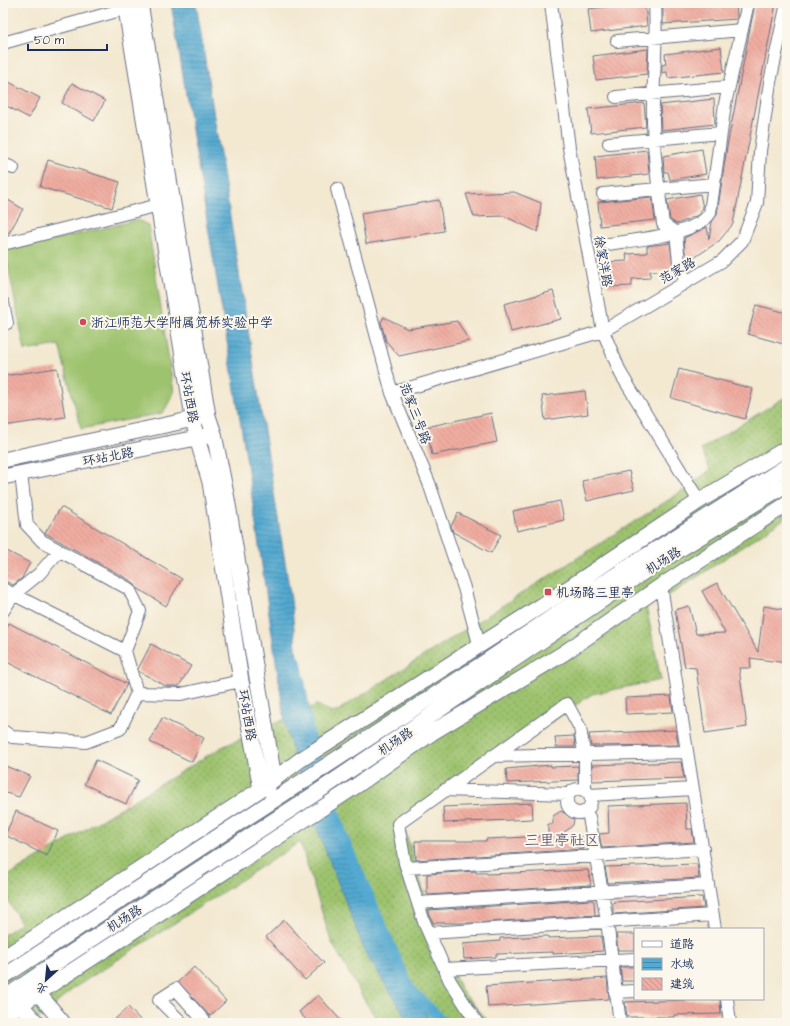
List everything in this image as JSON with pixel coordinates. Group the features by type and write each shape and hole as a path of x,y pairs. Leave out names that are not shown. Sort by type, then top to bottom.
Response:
{"main road":[{"name":"环站西路","path":"136,4 159,205 200,417 214,434 227,499 274,778"},
{"name":"环站西路","path":"136,4 200,417 197,438 210,482 241,681 261,789"},
{"name":"环站北路","path":"3,460 200,417"},
{"name":"环站北路","path":"3,478 214,434"},
{"path":"63,1023 5,952 261,789 300,760 479,644 552,599 699,501 787,448"},
{"name":"机场路","path":"3,977 482,664 597,587 787,466"},
{"name":"机场路","path":"3,1016 9,995 60,960 348,772 657,563 787,484"},
{"path":"751,528 769,494"},
{"name":"机场路","path":"9,995 38,994 317,810 356,786 433,732 564,653 661,586 787,504"},
{"path":"261,789 300,782"},
{"path":"9,995 37,1023"}],"street":[{"name":"徐家洋路","path":"551,3 569,148 603,331 621,374 699,501"},
{"path":"655,3 656,37 653,94 658,189 663,224 676,233 679,262 685,281"},
{"path":"609,244 676,233 706,220 710,213 729,87 748,3"},
{"name":"范家路","path":"392,393 603,331 722,260 742,240 756,203 760,151 769,89 787,3"},
{"path":"3,43 136,4"},
{"path":"617,41 742,30"},
{"path":"616,97 729,87"},
{"path":"609,143 721,133"},
{"path":"603,194 714,184"},
{"name":"范家三号路","path":"336,189 392,393 429,483 464,588 479,644"},
{"path":"3,244 159,205"},
{"path":"3,303 7,324"},
{"path":"3,731 12,737 86,742 120,729 137,693 125,651 140,610 129,589 42,541 27,525 21,474"},
{"path":"3,611 8,591 39,574 60,551"},
{"path":"661,586 716,928"},
{"path":"8,591 125,651"},
{"path":"137,693 181,694 241,681"},
{"path":"477,1023 450,981 429,933 407,868 398,824 567,704 580,728 585,754 588,792 591,806 586,812 578,813 570,810 567,802 569,794"},
{"path":"492,756 687,752"},
{"path":"444,790 569,794 576,789 588,792 693,789"},
{"path":"586,812 589,817 607,921 620,1023"},
{"path":"407,868 703,849"},
{"path":"418,902 602,890 708,885"},
{"path":"429,933 713,915"},
{"path":"445,969 634,959"},
{"path":"182,1023 159,1000 176,989 206,1023"},
{"path":"615,992 634,991"},
{"path":"727,1000 730,1023"}],"green space":[{"name":"浙江师范大学附属笕桥实验中学","path":"137,220 148,225 174,393 163,413 81,429 59,345 25,351 5,250"},
{"path":"787,396 787,517 676,591 646,606 661,680 592,694 403,824 439,940 461,990 490,1023 380,1023 366,1003 331,941 300,842 74,988 34,1023 3,1023 3,935 21,923 3,892 3,879 222,747 317,705 334,713 681,492 710,470 701,449"}],"water":[{"path":"171,3 196,3 291,600 306,741 385,945 431,1023 410,1023 366,954 314,821 286,729 245,450"}],"building":[{"path":"645,3 647,26 591,33 588,9"},
{"path":"663,3 736,3 737,19 663,24"},
{"path":"755,3 776,3 733,224 719,241 691,260 685,252 684,238 707,227 709,239 712,222 717,214 727,147"},
{"path":"721,47 724,72 668,78 667,72 662,73 662,65 666,64 665,54"},
{"path":"648,49 647,74 596,80 593,56"},
{"path":"7,81 40,98 29,118 3,104 3,88"},
{"path":"72,83 105,101 94,121 62,103"},
{"path":"714,99 715,124 661,130 660,105"},
{"path":"644,103 646,127 591,133 588,109"},
{"path":"702,149 706,174 670,180 668,172 664,172 663,156"},
{"path":"647,150 649,174 597,180 595,156"},
{"path":"48,160 120,182 112,208 40,187"},
{"path":"514,192 541,203 538,232 504,216 474,217 466,194"},
{"path":"700,194 703,208 698,215 677,224 670,220 667,200"},
{"path":"3,197 23,209 9,233 3,230"},
{"path":"652,197 655,220 600,226 598,202"},
{"path":"439,200 444,231 366,244 361,213"},
{"path":"670,243 674,270 650,271 650,278 632,279 632,286 608,287 606,262 627,261 626,254 647,253 647,246"},
{"path":"553,291 561,319 511,332 504,304"},
{"path":"756,305 787,313 787,345 748,334"},
{"path":"384,317 408,329 457,321 469,341 399,356 386,341 381,322"},
{"path":"57,368 65,417 3,426 3,376"},
{"path":"679,369 753,389 745,419 671,398"},
{"path":"585,391 588,414 545,420 542,396"},
{"path":"491,413 497,442 432,455 426,427"},
{"path":"629,471 634,490 587,501 582,481"},
{"path":"560,501 564,520 517,531 513,511"},
{"path":"61,507 182,579 166,606 137,588 133,582 45,533"},
{"path":"458,513 501,535 491,553 453,532 451,526"},
{"path":"3,549 30,563 22,578 13,585 3,580"},
{"path":"717,583 758,652 764,606 787,610 787,663 750,658 751,668 739,668 747,727 705,733 696,668 685,667 675,610 689,606 696,634 725,633 702,591"},
{"path":"9,623 127,684 111,715 3,660 3,635"},
{"path":"151,644 191,666 179,686 166,686 138,671"},
{"path":"671,696 673,712 626,714 625,698"},
{"path":"162,718 204,738 192,762 150,742"},
{"path":"676,730 678,745 591,746 589,734"},
{"path":"574,736 575,747 556,747 555,737"},
{"path":"96,760 138,780 126,804 84,784"},
{"path":"681,762 684,778 592,781 592,765"},
{"path":"3,765 30,776 19,797 3,792"},
{"path":"551,765 551,767 578,766 578,780 507,783 506,769"},
{"path":"532,803 533,819 444,823 443,807"},
{"path":"686,803 687,829 692,829 694,842 602,848 599,834 609,833 608,806"},
{"path":"16,811 58,831 47,856 5,835"},
{"path":"561,811 574,819 573,825 560,836 582,837 584,849 416,860 415,841 486,841 486,839 548,836 548,824 553,824 553,816"},
{"path":"697,864 699,878 608,883 605,867"},
{"path":"588,870 591,885 428,895 427,893 427,874 476,871 476,873 487,874"},
{"path":"702,897 704,908 613,914 613,902"},
{"path":"594,901 595,915 473,923 433,923 429,913 429,910"},
{"path":"284,920 324,963 305,980 266,937"},
{"path":"616,934 634,934 634,950 618,950"},
{"path":"548,936 548,938 601,936 603,951 553,954 553,952 496,954 496,957 464,959 463,944 500,941 500,938"},
{"path":"194,967 226,1001 210,1016 178,982"},
{"path":"620,967 634,967 634,981 622,981"},
{"path":"607,978 609,999 488,1007 486,986"},
{"path":"318,995 343,1023 309,1023 299,1012"},
{"path":"720,1000 721,1014 674,1015 674,1017 627,1017 625,1002"},
{"path":"128,1007 143,1023 111,1023"}],"waterway":[{"path":"296,661 309,735 343,838 409,988 444,1023"}],"place":[{"name":"浙江师范大学附属笕桥实验中学","path":"83,322"},
{"name":"机场路三里亭","path":"548,592"}],"district":[{"name":"三里亭社区","path":"562,840"}]}
